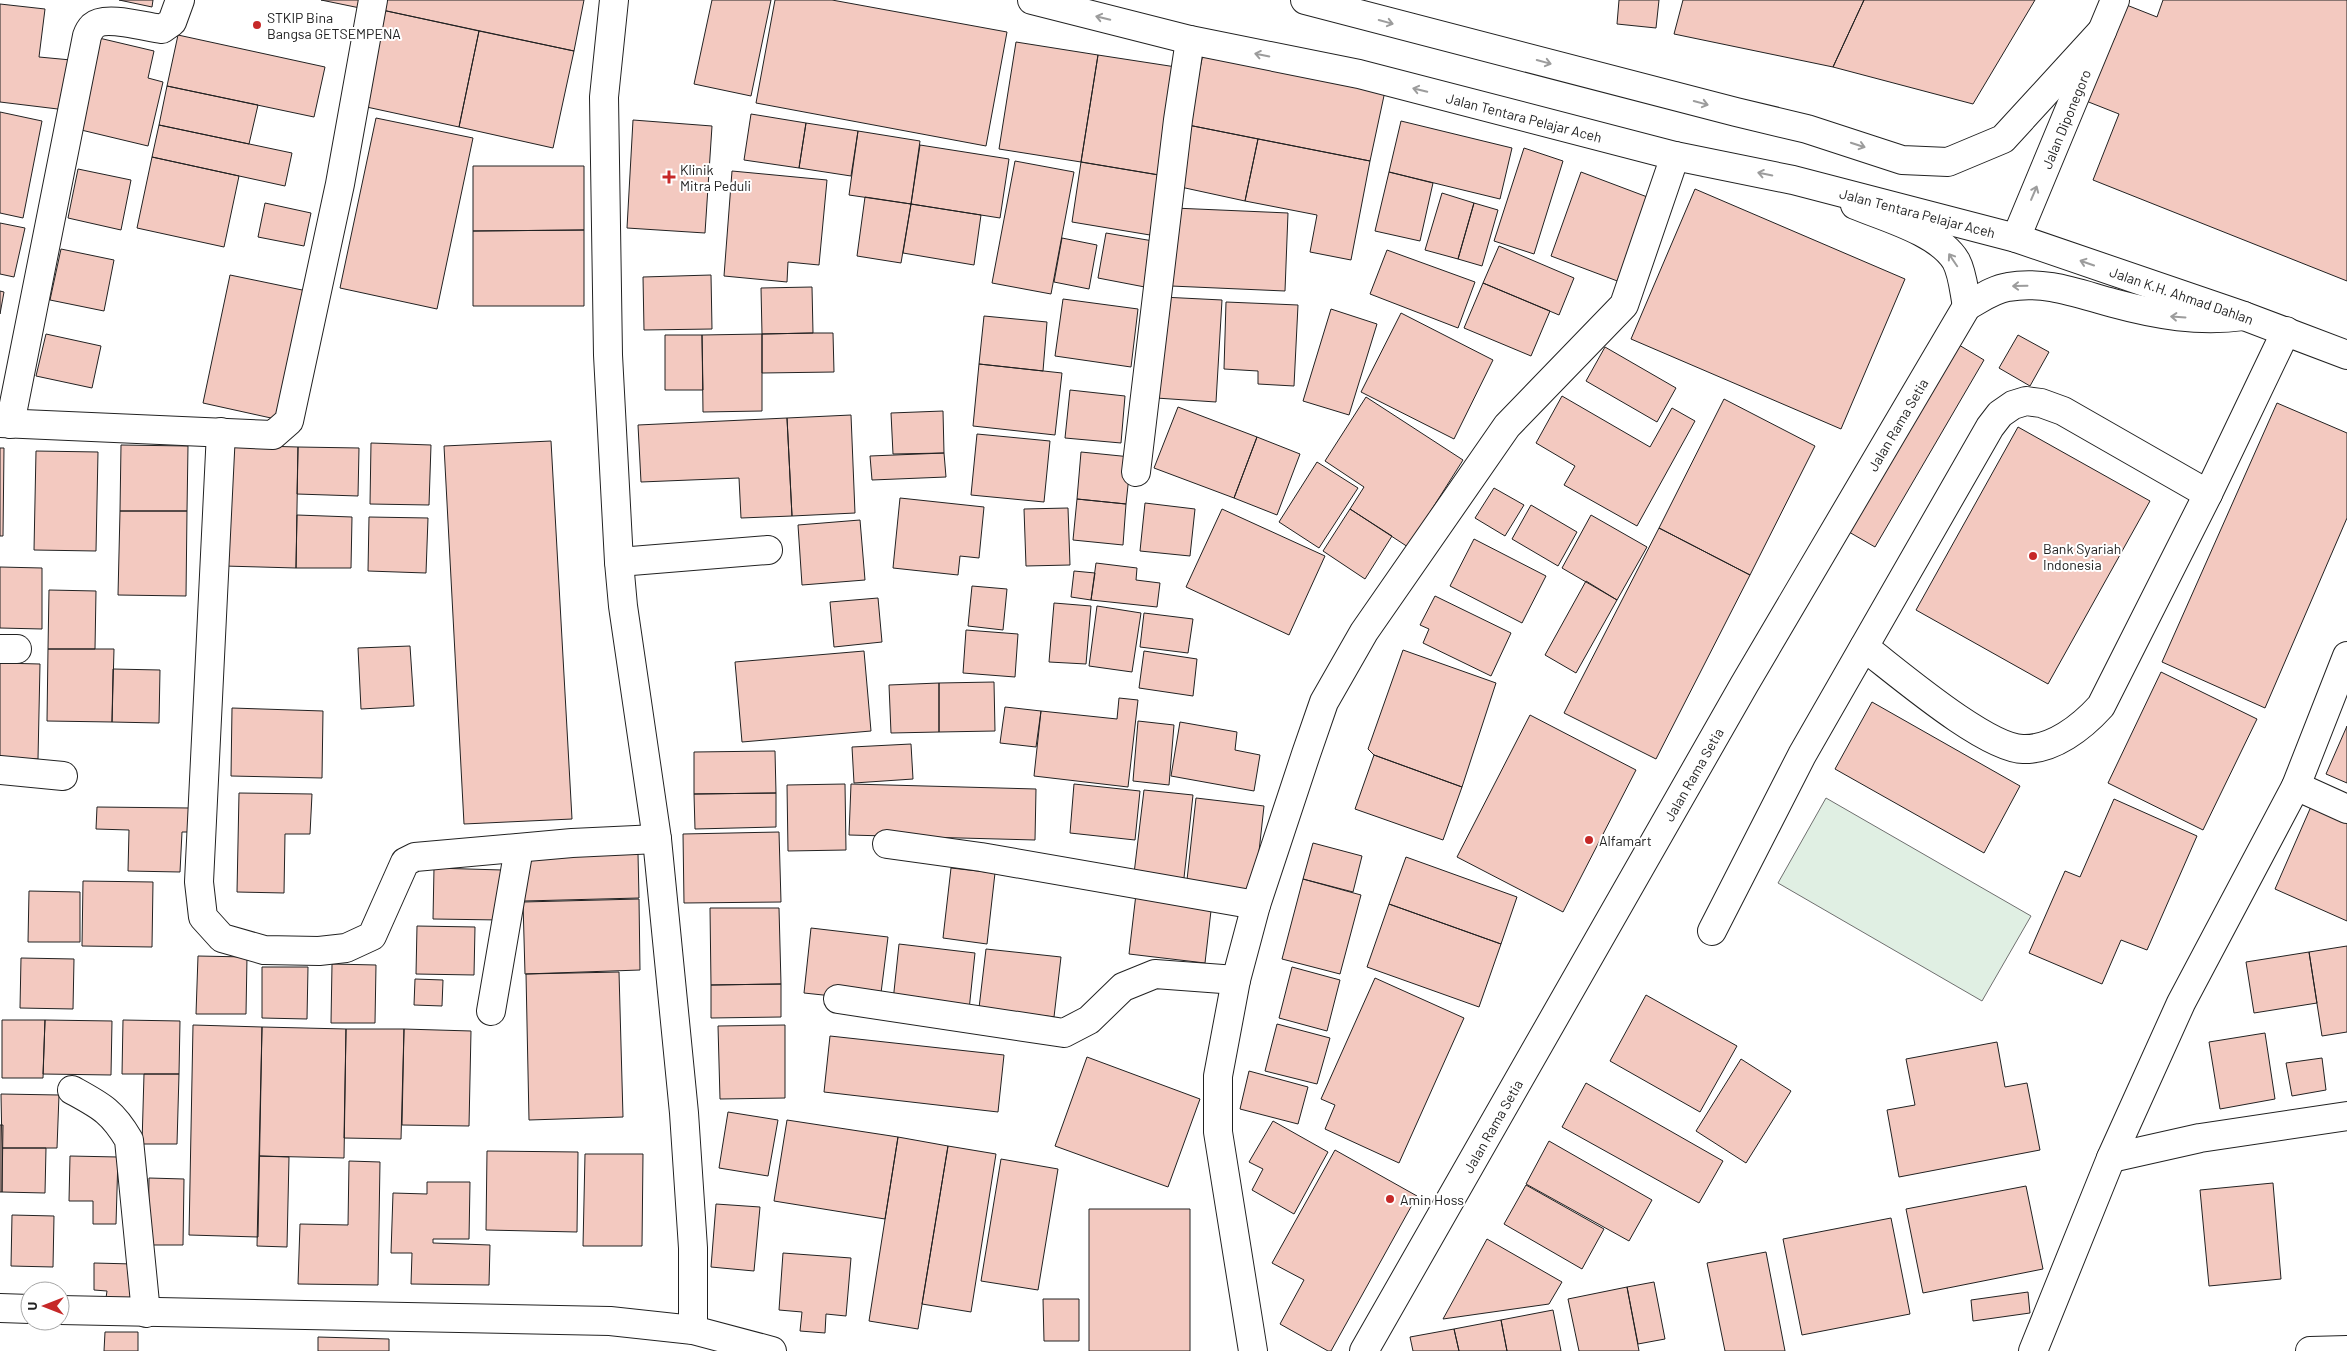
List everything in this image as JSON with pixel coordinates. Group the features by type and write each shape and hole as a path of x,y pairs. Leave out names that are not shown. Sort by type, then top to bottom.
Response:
{"street":[{"path":"180,0 172,22 162,29 108,20 98,22 92,27 87,36 5,424 273,435 289,421 340,184 373,0"},
{"path":"614,0 604,97 608,355 619,562 623,606 657,839 684,1123 693,1248 693,1330"},
{"name":"Jalan Tentara Pelajar Aceh","path":"1032,0 1190,40 1359,74 1675,156 1793,180 2016,238"},
{"path":"1306,0 1349,6 1726,110 1807,129 1902,160 1948,162 2003,139 2102,31"},
{"name":"Jalan Diponegoro","path":"2016,238 2114,0"},
{"path":"1136,472 1178,120 1190,40"},
{"path":"1253,1351 1218,1132 1218,1076 1236,980 1256,905 1324,702 1364,632 1507,426 1624,305 1675,156"},
{"path":"1793,180 1923,233 1944,248 1955,260 1960,271 1967,306 1996,290 2009,286 2039,286 2058,287 2170,317 2217,320 2244,316"},
{"name":"Jalan K.H. Ahmad Dahlan","path":"2016,238 2244,316 2347,355"},
{"name":"Jalan Rama Setia","path":"1364,1351 1739,694 1967,306"},
{"path":"1864,647 1969,727 2004,745 2023,749 2046,744 2069,734 2087,721 2101,706 2208,494 2286,331"},
{"path":"1712,932 1802,755 1990,427 2000,414 2026,400 2063,411 2208,494"},
{"path":"221,432 199,882 203,917 222,938 264,950 319,951 346,948 372,936 405,862 415,857 657,839"},
{"path":"619,562 768,550"},
{"path":"2033,1351 2111,1158 2181,1004 2296,786 2347,656"},
{"path":"0,770 63,776"},
{"path":"2296,786 2347,809"},
{"path":"886,844 982,857 1256,905"},
{"path":"491,1011 520,848"},
{"path":"838,999 1064,1033 1089,1020 1123,987 1154,974 1236,980"},
{"path":"72,1090 106,1110 117,1120 129,1140 146,1313"},
{"path":"2111,1158 2200,1138 2347,1116"},
{"path":"0,1308 20,1309"},
{"path":"70,1310 610,1321 693,1330 772,1351"},
{"path":"2310,1351 2347,1350"}],"green space":[{"path":"1826,798 2031,916 1982,1001 1778,883"}],"building":[{"path":"119,0 153,0 152,7"},
{"path":"321,0 362,0 360,8"},
{"path":"385,0 584,0 574,51 382,10"},
{"path":"712,0 771,0 751,96 694,84"},
{"path":"775,0 832,0 1007,32 986,146 756,103"},
{"path":"1619,0 1659,0 1656,28 1617,24"},
{"path":"1683,0 1864,0 1833,67 1674,34"},
{"path":"1864,0 2035,0 1973,104 1833,67"},
{"path":"2163,0 2347,0 2347,281 2093,180 2119,114 2081,99 2119,2 2157,17"},
{"path":"0,4 45,9 39,57 71,60 66,110 0,102"},
{"path":"382,10 479,31 459,127 362,106"},
{"path":"479,31 574,51 553,148 459,127"},
{"path":"178,35 325,67 314,117 167,86"},
{"path":"99,38 154,51 148,78 163,82 148,146 77,129"},
{"path":"1016,42 1098,55 1081,162 999,149"},
{"path":"1203,54 1385,91 1370,161 1188,125"},
{"path":"1098,55 1176,67 1159,175 1081,162"},
{"path":"167,86 258,105 249,144 159,125"},
{"path":"0,112 42,121 23,218 0,213"},
{"path":"751,114 806,123 799,168 744,160"},
{"path":"376,118 473,138 437,309 340,288"},
{"name":"Klinik Mitra Peduli","path":"633,120 712,126 705,233 627,228"},
{"path":"1401,121 1512,148 1500,199 1389,172"},
{"path":"806,123 858,131 851,176 799,168"},
{"path":"159,125 292,153 285,186 152,157"},
{"path":"1188,125 1258,139 1245,201 1176,186"},
{"path":"858,131 920,141 911,204 849,195"},
{"path":"1258,139 1370,161 1351,260 1310,252 1317,215 1245,201"},
{"path":"920,145 1009,159 1000,218 911,204"},
{"path":"1524,148 1563,161 1534,254 1494,241"},
{"path":"152,157 239,176 224,247 137,228"},
{"path":"1015,161 1074,172 1051,294 992,283"},
{"path":"1081,162 1159,175 1150,235 1072,222"},
{"path":"473,166 584,166 584,230 473,231"},
{"path":"78,169 131,180 121,230 68,218"},
{"path":"732,171 827,180 819,265 788,262 787,282 724,276"},
{"path":"1389,172 1433,183 1420,241 1375,231"},
{"path":"1581,172 1650,198 1620,282 1551,256"},
{"path":"1695,189 1905,279 1841,429 1631,339"},
{"path":"1442,193 1474,203 1458,259 1425,250"},
{"path":"865,197 911,204 901,263 857,256"},
{"path":"265,203 311,213 304,246 258,237"},
{"path":"1474,203 1498,210 1482,266 1458,259"},
{"path":"911,204 981,215 974,265 903,253"},
{"path":"1174,208 1288,213 1285,291 1171,286"},
{"path":"0,223 25,228 14,277 0,274"},
{"path":"584,230 584,306 473,306 473,231"},
{"path":"1106,233 1159,242 1150,288 1098,278"},
{"path":"1062,238 1097,245 1089,289 1054,282"},
{"path":"1499,246 1574,278 1559,315 1483,283"},
{"path":"61,249 114,260 104,311 50,300"},
{"path":"1387,250 1475,282 1458,328 1370,294"},
{"path":"230,275 307,291 280,420 203,403"},
{"path":"711,275 712,329 644,330 643,277"},
{"path":"1483,283 1550,311 1531,356 1464,328"},
{"path":"812,287 813,333 762,334 761,288"},
{"path":"0,291 4,292 0,314"},
{"path":"1162,297 1222,300 1216,402 1156,398"},
{"path":"1063,299 1138,309 1131,367 1055,356"},
{"path":"1226,302 1298,305 1294,386 1258,384 1258,371 1224,369"},
{"path":"1331,309 1377,324 1349,415 1303,401"},
{"path":"1401,313 1493,360 1454,439 1361,392"},
{"path":"984,316 1047,322 1043,371 979,364"},
{"path":"833,333 834,372 762,373 762,334"},
{"path":"46,334 101,346 92,388 36,376"},
{"path":"762,334 762,411 703,412 702,335"},
{"path":"665,335 702,335 703,390 665,390"},
{"path":"2018,335 2049,352 2030,386 1999,368"},
{"path":"1959,345 1984,360 1875,547 1849,532"},
{"path":"1605,347 1676,388 1657,422 1586,381"},
{"path":"979,364 1062,373 1055,435 973,426"},
{"path":"1070,390 1125,396 1121,443 1065,438"},
{"path":"1562,396 1650,447 1672,408 1695,421 1637,526 1564,485 1575,466 1536,443"},
{"path":"1366,397 1463,460 1408,547 1350,509 1364,487 1325,461"},
{"path":"1724,399 1815,446 1750,575 1659,528"},
{"path":"2277,403 2347,433 2347,518 2265,708 2162,662"},
{"path":"1178,407 1257,437 1234,498 1154,468"},
{"path":"943,411 944,453 893,454 891,413"},
{"path":"851,415 855,513 792,516 787,418"},
{"path":"787,418 792,516 741,518 739,478 641,482 638,425"},
{"name":"Bank Syariah Indonesia","path":"2018,427 2150,501 2048,684 1916,610"},
{"path":"977,434 1050,441 1044,502 971,495"},
{"path":"1257,437 1300,454 1277,515 1234,498"},
{"path":"551,441 572,819 464,824 444,446"},
{"path":"371,443 431,445 429,505 370,504"},
{"path":"121,445 188,446 187,511 120,511"},
{"path":"227,445 298,447 296,568 224,566"},
{"path":"298,447 359,448 358,496 297,494"},
{"path":"0,448 4,448 3,536 0,536"},
{"path":"36,451 98,452 96,551 34,550"},
{"path":"1081,452 1131,457 1126,504 1077,499"},
{"path":"944,453 946,477 872,480 870,456"},
{"path":"1317,462 1358,488 1319,548 1279,522"},
{"path":"1494,488 1524,505 1505,536 1475,518"},
{"path":"900,498 984,507 979,558 960,556 958,575 893,568"},
{"path":"1077,499 1126,504 1123,545 1073,540"},
{"path":"1145,503 1195,509 1190,556 1140,551"},
{"path":"1531,505 1577,532 1558,566 1512,539"},
{"path":"1068,508 1070,565 1026,566 1024,509"},
{"path":"1222,509 1325,556 1289,635 1186,587"},
{"path":"1350,509 1392,536 1365,579 1323,551"},
{"path":"120,511 187,511 186,596 118,595"},
{"path":"297,515 352,517 351,568 296,568"},
{"path":"1591,515 1647,547 1617,600 1562,568"},
{"path":"369,517 428,518 426,573 368,571"},
{"path":"860,520 865,580 802,585 798,525"},
{"path":"1659,528 1750,575 1656,759 1564,713"},
{"path":"1474,539 1546,576 1522,623 1450,586"},
{"path":"1096,563 1137,568 1136,580 1160,583 1157,607 1091,600"},
{"path":"0,567 42,568 42,629 0,628"},
{"path":"1074,571 1095,573 1091,600 1071,597"},
{"path":"1586,581 1617,600 1576,673 1545,655"},
{"path":"972,586 1007,589 1003,630 968,626"},
{"path":"49,590 96,591 95,649 48,649"},
{"path":"1435,596 1511,633 1491,676 1423,643 1429,629 1420,625"},
{"path":"878,598 882,642 834,647 830,602"},
{"path":"1054,603 1091,606 1086,664 1049,662"},
{"path":"1097,606 1141,613 1132,672 1089,666"},
{"path":"1144,613 1193,619 1188,653 1140,647"},
{"path":"966,630 1018,634 1015,677 963,673"},
{"path":"410,646 414,706 361,709 358,648"},
{"path":"48,649 114,649 112,722 47,721"},
{"path":"1403,650 1496,683 1462,787 1374,755 1368,749"},
{"path":"864,651 871,731 742,742 735,662"},
{"path":"1144,651 1197,659 1193,696 1139,688"},
{"path":"0,663 40,664 38,759 0,758"},
{"path":"113,669 160,670 159,723 112,722"},
{"path":"2161,672 2257,719 2203,830 2108,783"},
{"path":"994,682 995,731 939,732 939,683"},
{"path":"939,683 939,732 891,733 889,685"},
{"path":"1119,698 1138,700 1128,787 1034,776 1041,711 1117,719"},
{"path":"1872,702 2020,786 1984,853 1835,769"},
{"path":"1005,707 1041,711 1036,747 1000,743"},
{"path":"232,708 323,711 322,778 231,776"},
{"path":"1530,715 1636,770 1563,912 1457,857"},
{"path":"1138,721 1174,725 1169,785 1133,781"},
{"path":"1180,722 1237,732 1235,750 1260,755 1254,791 1171,776"},
{"path":"2347,726 2347,783 2326,774"},
{"path":"911,744 913,779 854,783 852,747"},
{"path":"775,751 776,793 694,794 694,752"},
{"path":"1374,755 1462,787 1443,840 1355,809"},
{"path":"845,784 846,850 788,851 787,785"},
{"path":"851,784 1036,789 1035,840 849,835"},
{"path":"1074,784 1140,791 1135,840 1070,833"},
{"path":"1144,790 1193,795 1183,887 1133,882"},
{"path":"239,793 312,794 310,834 285,834 284,893 237,892"},
{"path":"776,793 776,827 695,829 694,794"},
{"path":"1196,798 1264,806 1254,897 1186,889"},
{"path":"2114,799 2197,836 2147,950 2121,940 2102,984 2029,953 2065,871 2080,877"},
{"path":"2313,802 2347,816 2347,921 2275,889"},
{"path":"97,807 190,808 190,832 182,832 180,872 128,871 129,830 96,829"},
{"path":"779,832 781,902 684,903 683,834"},
{"path":"1313,843 1362,856 1353,892 1303,879"},
{"path":"638,854 639,898 524,901 522,857"},
{"path":"1406,857 1517,897 1501,944 1389,904"},
{"path":"434,868 502,870 500,920 433,919"},
{"path":"951,868 995,873 987,944 943,938"},
{"path":"1303,879 1361,895 1340,974 1282,959"},
{"path":"83,881 153,882 152,947 82,946"},
{"path":"29,891 80,892 80,942 28,942"},
{"path":"1136,894 1212,902 1205,963 1129,954"},
{"path":"639,899 640,970 525,974 523,902"},
{"path":"1389,904 1501,944 1479,1007 1367,967"},
{"path":"710,908 779,908 781,984 711,985"},
{"path":"417,926 475,927 474,975 416,974"},
{"path":"811,928 888,937 880,1001 804,993"},
{"path":"899,944 975,953 969,1010 893,1001"},
{"path":"2347,946 2347,1032 2322,1036 2309,952"},
{"path":"986,949 1061,957 1054,1017 979,1008"},
{"path":"2309,952 2317,1003 2254,1013 2246,962"},
{"path":"198,956 247,957 246,1014 196,1014"},
{"path":"21,958 74,959 73,1009 20,1008"},
{"path":"332,964 376,965 375,1023 331,1023"},
{"path":"262,967 308,967 307,1019 262,1018"},
{"path":"1292,967 1340,980 1327,1031 1279,1018"},
{"path":"619,972 623,1117 529,1120 526,974"},
{"path":"1375,978 1464,1018 1399,1163 1325,1129 1335,1105 1321,1099"},
{"path":"415,979 443,980 442,1006 414,1005"},
{"path":"781,984 781,1017 711,1018 711,985"},
{"path":"1646,995 1737,1046 1700,1112 1610,1061"},
{"path":"2,1020 45,1020 43,1078 2,1078"},
{"path":"45,1020 112,1021 111,1075 43,1074"},
{"path":"123,1020 180,1021 179,1074 122,1074"},
{"path":"1277,1024 1330,1038 1317,1084 1265,1071"},
{"path":"193,1025 262,1027 258,1237 189,1235"},
{"path":"785,1025 785,1098 720,1099 718,1026"},
{"path":"262,1027 346,1029 344,1158 259,1156"},
{"path":"346,1029 404,1029 401,1139 344,1138"},
{"path":"404,1029 471,1031 469,1126 402,1125"},
{"path":"2265,1033 2275,1099 2220,1109 2209,1042"},
{"path":"830,1036 1004,1055 998,1112 824,1092"},
{"path":"1997,1042 2005,1087 2027,1083 2040,1150 1899,1177 1887,1110 1915,1105 1906,1059"},
{"path":"1087,1057 1200,1099 1168,1187 1055,1146"},
{"path":"2322,1058 2326,1090 2292,1096 2286,1063"},
{"path":"1741,1059 1791,1091 1746,1163 1696,1131"},
{"path":"1249,1071 1308,1087 1298,1124 1240,1109"},
{"path":"144,1074 179,1074 177,1144 142,1144"},
{"path":"1586,1083 1723,1161 1699,1203 1562,1127"},
{"path":"1,1094 59,1095 57,1148 2,1148"},
{"path":"728,1112 778,1120 768,1176 719,1168"},
{"path":"787,1120 898,1137 885,1219 774,1201"},
{"path":"1273,1121 1328,1152 1294,1214 1252,1190 1263,1169 1249,1162"},
{"path":"0,1125 3,1125 2,1192 0,1192"},
{"path":"898,1137 948,1146 918,1329 869,1321"},
{"path":"1549,1141 1652,1200 1629,1241 1526,1184"},
{"path":"948,1146 996,1154 971,1312 922,1304"},
{"path":"2,1148 46,1148 45,1193 2,1192"},
{"path":"1335,1150 1417,1196 1331,1351 1328,1351 1280,1324 1304,1280 1272,1263"},
{"path":"487,1151 578,1152 577,1232 486,1230"},
{"path":"585,1154 643,1154 642,1246 583,1246"},
{"path":"70,1156 118,1157 116,1224 93,1224 93,1201 69,1201"},
{"path":"259,1156 289,1157 287,1247 257,1246"},
{"path":"1001,1159 1058,1169 1038,1290 981,1281"},
{"path":"349,1161 380,1162 378,1285 298,1284 300,1224 348,1225"},
{"path":"149,1178 184,1179 183,1245 148,1245"},
{"path":"427,1182 470,1182 469,1239 433,1239 433,1243 490,1245 489,1285 411,1284 412,1253 391,1253 393,1193 427,1194"},
{"path":"2273,1183 2281,1279 2209,1286 2200,1190"},
{"path":"1526,1185 1604,1229 1582,1269 1504,1224"},
{"path":"2026,1186 2043,1269 1923,1293 1906,1209"},
{"path":"716,1204 760,1207 754,1271 711,1267"},
{"path":"1089,1209 1190,1209 1190,1351 1089,1351"},
{"path":"12,1215 54,1216 53,1267 11,1266"},
{"path":"1891,1218 1910,1314 1802,1335 1783,1239"},
{"path":"1487,1239 1562,1282 1549,1304 1443,1319"},
{"path":"1766,1252 1785,1351 1725,1351 1707,1263"},
{"path":"783,1253 851,1258 846,1316 826,1314 825,1333 800,1331 802,1312 779,1310"},
{"path":"94,1263 133,1264 133,1299 106,1298 107,1291 94,1290"},
{"path":"1654,1282 1665,1339 1638,1344 1627,1287"},
{"path":"1627,1287 1639,1351 1579,1351 1568,1299"},
{"path":"2028,1292 2030,1313 1973,1321 1971,1300"},
{"path":"1043,1299 1079,1299 1079,1341 1044,1341"},
{"path":"1553,1310 1561,1351 1507,1351 1501,1320"},
{"path":"1501,1320 1507,1351 1459,1351 1454,1329"},
{"path":"1454,1329 1459,1351 1413,1351 1410,1337"},
{"path":"105,1332 138,1332 138,1351 104,1351"},
{"path":"318,1337 389,1339 389,1351 318,1351"}],"place":[{"name":"STKIP Bina Bangsa GETSEMPENA","path":"257,25"},
{"name":"Klinik Mitra Peduli","path":"669,177"},
{"name":"Bank Syariah Indonesia","path":"2033,556"},
{"name":"Alfamart","path":"1589,840"},
{"name":"Amin Hoss","path":"1390,1199"}]}
